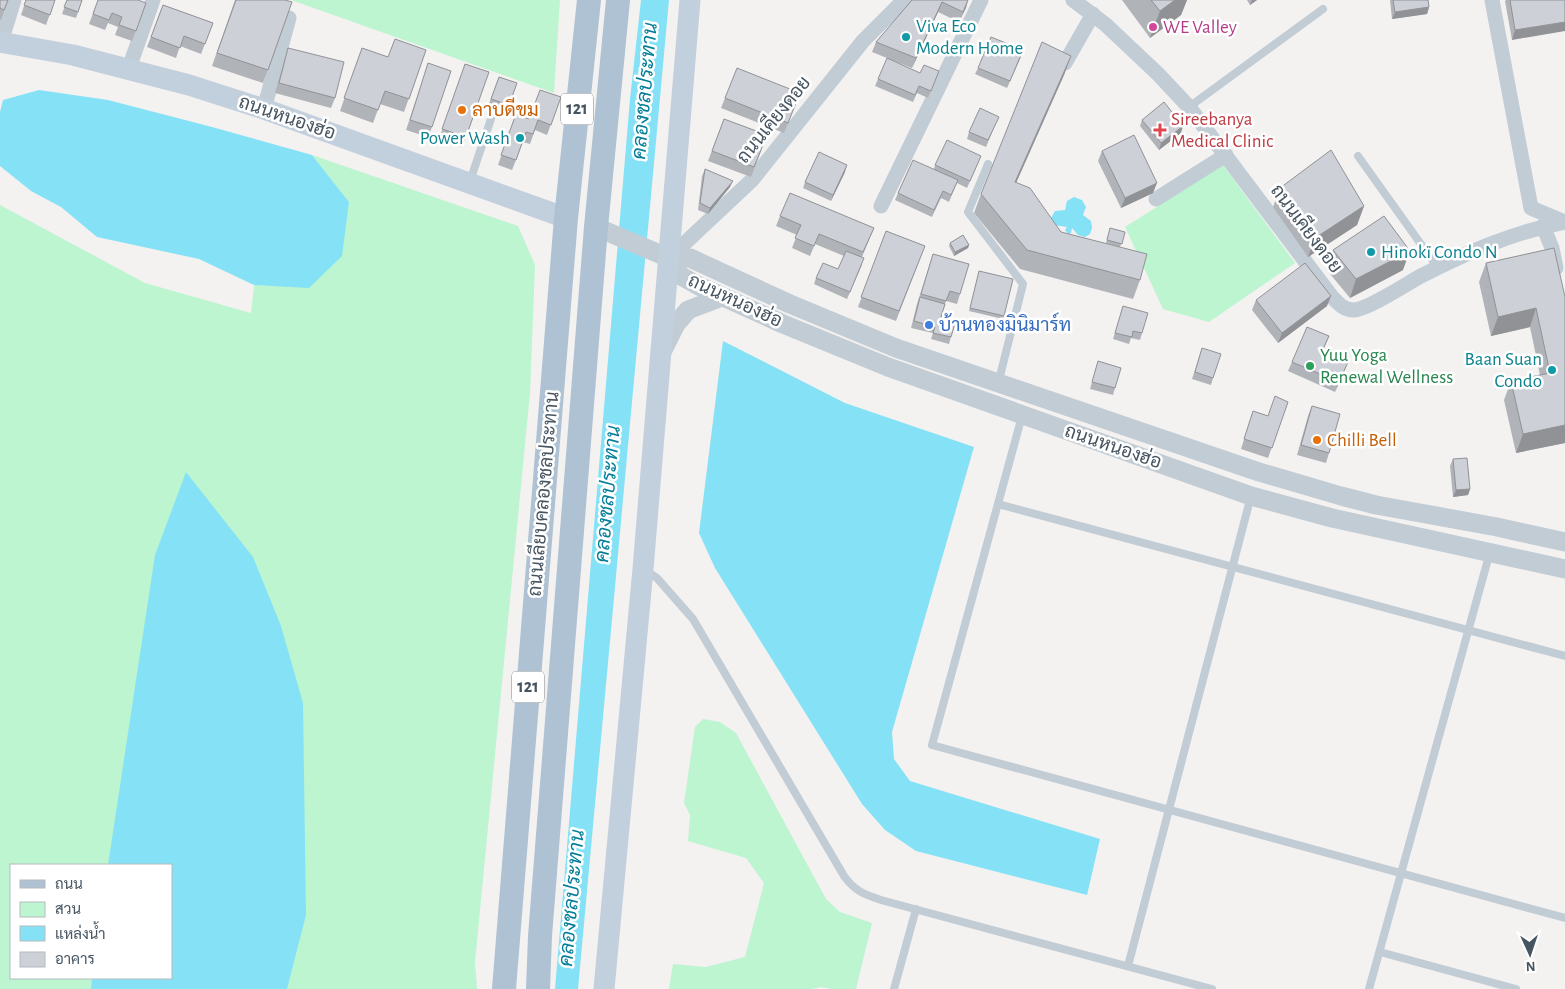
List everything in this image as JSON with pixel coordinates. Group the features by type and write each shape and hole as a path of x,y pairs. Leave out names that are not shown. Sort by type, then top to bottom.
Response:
{"main road":[{"name":"ถนนเลียบคลองชลประทาน","path":"504,989 566,218 589,0"},
{"name":"ถนนเลียบคลองชลประทาน","path":"538,989 542,916 596,228 618,0"},
{"path":"604,989 643,569 690,0"},
{"name":"ถนนหนองฮ่อ","path":"0,42 73,55 189,85 264,109 566,218"},
{"path":"566,218 596,228"}],"street":[{"path":"0,42 14,0"},
{"path":"129,68 153,0"},
{"name":"ถนนเคียงดอย","path":"670,258 752,180 863,41 904,0"},
{"path":"881,206 981,0"},
{"name":"ถนนเคียงดอย","path":"1073,0 1093,14 1158,74 1189,108 1332,297 1344,309 1356,310 1476,249 1543,226 1565,222"},
{"path":"1492,0 1531,208 1565,222"},
{"path":"1065,63 1093,14"},
{"path":"264,109 289,18"},
{"path":"1156,200 1226,155"},
{"path":"1543,226 1552,248 1559,283"},
{"path":"596,228 670,258"},
{"name":"ถนนหนองฮ่อ","path":"670,258 681,276 722,297 888,368 1251,496 1332,518 1565,569"},
{"name":"ถนนหนองฮ่อ","path":"670,258 690,258 790,304 870,337 998,384 1259,472 1376,505 1497,527 1565,542"},
{"path":"661,353 676,324 688,310 722,297"},
{"path":"1251,496 1259,472"}],"lane":[{"path":"1189,108 1323,9"},
{"path":"469,184 491,119"},
{"path":"1358,156 1438,268"},
{"path":"988,164 968,212 1023,284 998,384"},
{"path":"1022,416 932,745 1565,918"},
{"path":"1128,966 1251,496"},
{"path":"998,504 1565,656"},
{"path":"1369,989 1490,552"},
{"path":"643,569 657,578 693,619 852,887 872,898 1212,989"},
{"path":"894,989 916,909"},
{"path":"1380,952 1516,989"}],"green space":[{"path":"291,0 560,0 554,93"},
{"path":"312,155 518,226 535,265 530,393 475,962 477,989 0,989 0,205 145,283 251,313 254,285 309,287 349,202"},
{"path":"1223,165 1295,263 1209,322 1163,309 1125,227"},
{"path":"703,719 720,722 736,733 826,899 840,912 872,923 856,989 821,987 811,989 669,989 673,964 706,967 745,957 764,883 746,858 688,841 690,815 684,803 695,727"}],"water":[{"name":"คลองชลประทาน","path":"641,0 669,0 578,989 555,989 630,99"},
{"path":"39,90 108,100 312,155 349,202 342,256 309,288 254,285 199,259 97,237 61,207 31,191 0,166 0,112 3,100"},
{"path":"1074,197 1082,200 1086,207 1083,215 1091,221 1092,228 1090,234 1085,237 1078,235 1072,228 1071,233 1068,234 1065,230 1067,227 1054,225 1051,218 1055,211 1065,210 1067,201"},
{"path":"723,341 845,403 974,447 892,732 894,759 910,781 1100,839 1087,895 916,851 885,830 862,804 715,568 699,533"},
{"path":"186,472 253,557 281,626 303,703 306,915 287,989 91,989 92,979 172,979 172,864 108,864 155,555"}],"building":[{"path":"0,0 8,0 4,10 0,8"},
{"path":"26,0 55,0 50,15 24,5"},
{"path":"67,0 82,0 78,12 64,7"},
{"path":"98,0 138,0 146,3 136,31 119,25 122,17 112,13 109,20 93,14"},
{"path":"236,0 285,0 292,2 268,70 217,53"},
{"name":"Viva Eco Modern Home","path":"912,0 968,0 963,12 942,2 916,58 876,42"},
{"path":"1151,0 1175,0 1160,11"},
{"path":"1393,0 1428,0 1429,7 1395,12"},
{"path":"1510,0 1565,0 1565,22 1515,30"},
{"path":"163,5 213,23 205,44 184,36 180,48 151,37"},
{"path":"991,37 1023,50 1010,81 978,68"},
{"path":"395,39 426,50 409,99 385,91 378,110 344,98 362,48 388,57"},
{"path":"1042,42 1071,56 1015,182 1030,188 1061,232 1147,254 1140,280 1027,250 981,194"},
{"path":"288,48 344,62 335,98 279,83"},
{"path":"887,58 920,73 924,65 939,71 931,91 919,86 915,95 878,79"},
{"path":"428,63 451,71 432,127 410,120"},
{"name":"ลาบดีขม","path":"465,64 489,72 466,137 442,129"},
{"path":"737,68 800,93 788,123 725,98"},
{"path":"499,77 517,83 509,105 491,99"},
{"name":"Power Wash","path":"540,90 561,97 551,125 538,120 533,134 526,132 516,160 501,155 516,114 529,119"},
{"name":"Sireebanya Medical Clinic","path":"1164,102 1183,126 1161,143 1142,120"},
{"path":"980,108 999,117 988,140 969,132"},
{"path":"724,119 767,135 754,167 712,151"},
{"path":"1134,135 1157,183 1125,198 1102,151"},
{"path":"947,140 981,156 970,181 935,165"},
{"path":"1331,150 1364,206 1315,238 1280,188"},
{"path":"819,152 847,165 833,195 805,182"},
{"path":"913,160 958,180 951,195 943,191 934,210 898,193"},
{"path":"705,169 733,181 710,208 700,203"},
{"path":"790,193 874,228 863,252 819,234 814,246 795,238 801,225 780,216"},
{"path":"1384,216 1410,251 1356,279 1333,250"},
{"path":"1110,228 1125,232 1122,244 1107,240"},
{"path":"886,231 925,246 899,311 861,297"},
{"path":"963,235 969,245 955,252 950,243"},
{"name":"Baan Suan Condo","path":"1554,248 1565,297 1565,425 1523,434 1511,381 1550,373 1536,308 1498,317 1486,263"},
{"path":"846,251 864,258 850,292 816,278 823,263 838,269"},
{"path":"933,254 969,264 960,294 950,291 946,301 921,294"},
{"path":"1305,263 1331,296 1282,333 1256,300"},
{"path":"979,271 1013,279 1004,316 970,308"},
{"name":"บ้านทองมินิมาร์ท","path":"920,297 945,304 941,317 956,320 951,337 933,333 935,327 914,321"},
{"path":"1123,306 1148,313 1142,333 1133,331 1132,337 1115,333"},
{"name":"Yuu Yoga Renewal Wellness","path":"1307,327 1329,336 1322,351 1348,362 1339,382 1292,362"},
{"path":"1202,348 1221,354 1213,378 1195,372"},
{"path":"1098,361 1121,368 1115,388 1092,382"},
{"path":"1275,396 1288,402 1272,448 1244,439 1253,411 1268,416"},
{"name":"Chilli Bell","path":"1312,406 1340,414 1329,453 1301,445"},
{"path":"1467,458 1470,489 1456,490 1453,459"}],"place":[{"name":"WE Valley","path":"1153,27"},
{"name":"Viva Eco Modern Home","path":"906,37"},
{"name":"ลาบดีขม","path":"462,110"},
{"name":"Sireebanya Medical Clinic","path":"1160,130"},
{"name":"Power Wash","path":"520,138"},
{"name":"Hinokï Condo N","path":"1371,252"},
{"name":"บ้านทองมินิมาร์ท","path":"929,325"},
{"name":"Yuu Yoga Renewal Wellness","path":"1310,366"},
{"name":"Baan Suan Condo","path":"1552,370"},
{"name":"Chilli Bell","path":"1317,440"}]}
